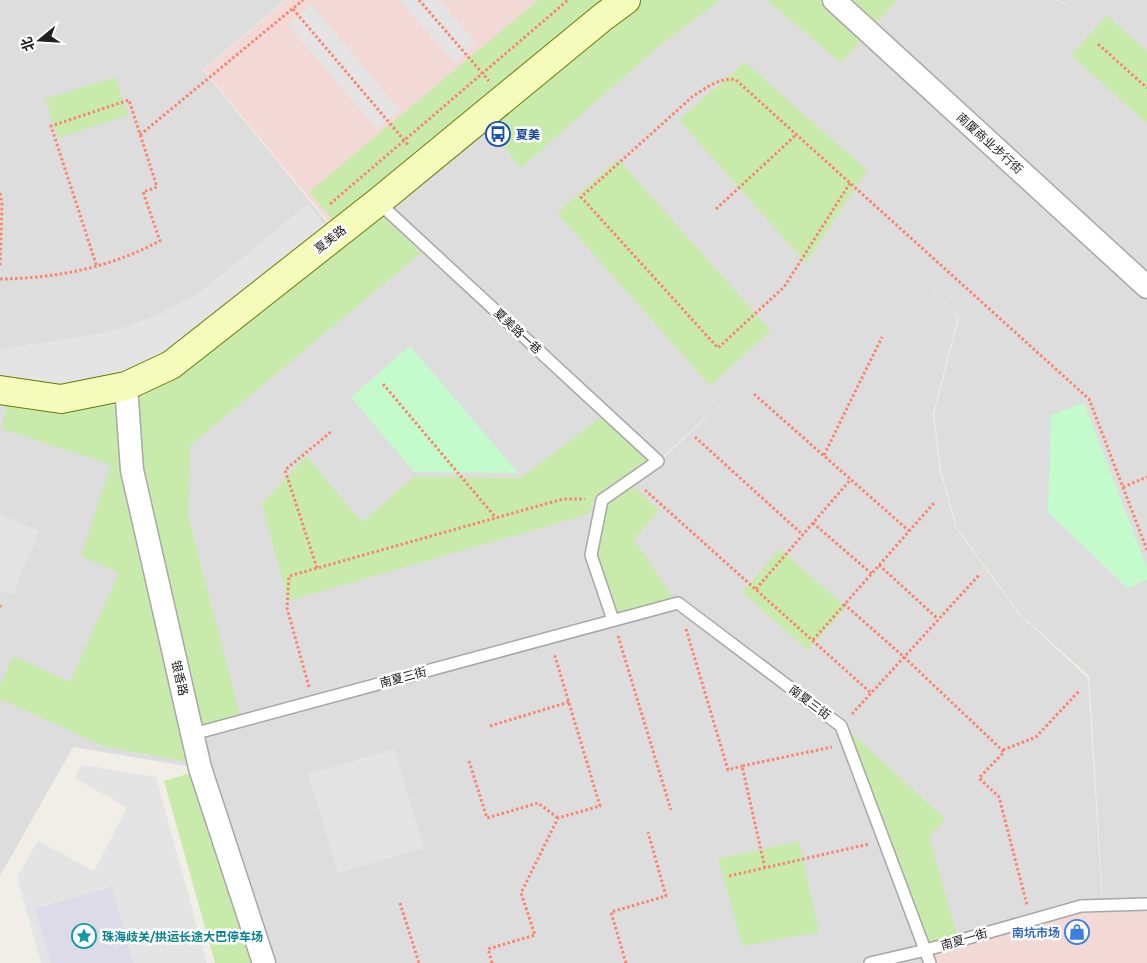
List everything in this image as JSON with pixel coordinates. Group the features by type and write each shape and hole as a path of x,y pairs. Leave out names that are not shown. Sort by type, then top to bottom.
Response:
{"street":[{"name":"夏美路","path":"0,390 61,399 126,386 171,365 378,202 626,0"},
{"name":"南厦商业步行街","path":"834,0 1147,287"},
{"name":"银香路","path":"126,386 132,470 200,768 264,963"}],"lane":[{"name":"夏美路一巷","path":"378,202 658,461 633,479"},
{"path":"613,620 591,555 602,500 633,479"},
{"name":"南夏三街","path":"193,734 678,603 841,726 930,963"},
{"name":"南夏一街","path":"870,963 926,950 1081,906 1147,904"}],"path":[{"path":"140,135 303,0"},
{"path":"419,0 504,98"},
{"path":"330,204 568,0"},
{"path":"293,9 424,164"},
{"path":"1098,44 1147,88"},
{"path":"850,183 784,287 718,348 581,197 692,97 724,80 736,80 797,134 1089,399 1147,550"},
{"path":"0,279 35,278 97,267 160,241 143,192 157,188 129,100 51,126 97,267"},
{"path":"716,209 797,134"},
{"path":"0,193 2,206 0,267"},
{"path":"824,455 882,337"},
{"path":"383,384 496,518"},
{"path":"754,394 909,531"},
{"path":"317,568 285,470 332,431"},
{"path":"695,437 803,535"},
{"path":"1123,487 1147,477"},
{"path":"633,479 871,693"},
{"path":"756,589 851,479"},
{"path":"313,702 287,608 289,576 563,499 592,499"},
{"path":"813,640 934,503"},
{"path":"813,523 872,574"},
{"path":"879,565 938,619"},
{"path":"841,726 980,574"},
{"path":"678,603 728,770 848,743"},
{"path":"844,604 904,657 1003,750"},
{"path":"613,620 671,810"},
{"path":"492,963 488,950 535,936 521,893 558,818 600,806 550,638"},
{"path":"1031,920 999,797 978,778 1004,752 1003,750 1036,737 1079,691"},
{"path":"490,726 569,702"},
{"path":"469,761 487,818 538,803 558,818"},
{"path":"742,766 764,868"},
{"path":"626,963 611,912 666,896 648,832"},
{"path":"729,876 885,840"},
{"path":"400,902 419,963"}],"shaded area":[{"path":"0,0 285,0 203,70 336,233 0,389"},
{"path":"286,0 617,0 337,232 204,70"},
{"path":"400,0 439,0 476,43 454,63"},
{"path":"629,0 1055,0 1091,16 1057,0 1147,0 1147,903 1103,904 1089,676 1020,614 957,528 941,471 934,414 959,317 926,281 958,317 933,414 940,471 956,528 1019,614 1088,678 1102,899 924,948 928,963 266,963 194,735 614,621 593,555 603,501 659,462 743,383 659,460 379,201"},
{"path":"311,5 400,110 377,129 288,25"},
{"path":"377,203 657,461 601,500 590,554 611,619 194,733 172,366"},
{"path":"308,204 330,232 169,362 61,395 0,386 0,349 91,335 126,327 163,312 200,292"},
{"path":"125,387 198,768 73,747 0,876 0,391"},
{"path":"0,515 39,531 13,595 0,590"},
{"path":"394,749 424,848 338,873 308,774"},
{"path":"82,765 156,777 207,963 41,963 17,877 38,841 94,871 127,808 74,777"},
{"name":"珠海歧关/拱运长途大巴停车场","path":"112,887 133,963 51,963 35,909"},
{"name":"南坑市场","path":"1147,910 1147,963 936,963 933,953 1082,911"}],"green space":[{"path":"538,0 607,0 339,227 309,192"},
{"path":"643,0 721,0 659,46 521,168 484,123 581,45"},
{"path":"767,0 897,0 841,63"},
{"path":"1107,15 1147,52 1147,124 1071,55"},
{"path":"745,62 867,170 806,263 679,120"},
{"path":"115,77 128,115 58,138 45,99"},
{"path":"618,159 771,331 710,386 557,213"},
{"path":"375,209 421,253 190,446 188,515 240,715 196,728 137,473 132,388"},
{"path":"410,346 518,473 414,472 351,397"},
{"path":"121,392 194,763 106,747 0,699 0,685 13,656 70,682 119,573 81,556 111,465 2,429 8,396"},
{"path":"1084,403 1147,568 1147,580 1127,588 1048,512 1051,415"},
{"path":"601,417 650,460 596,495 589,514 288,601 262,504 306,456 362,522 415,476 521,478"},
{"path":"633,486 659,510 634,540 674,599 618,613 598,554 606,505"},
{"path":"780,549 846,607 808,650 742,592"},
{"path":"846,728 945,819 929,837 957,934 927,943"},
{"path":"197,771 259,963 215,963 164,781"},
{"path":"799,841 819,932 743,946 718,859"}],"place":[{"name":"夏美","path":"498,134"},
{"name":"南坑市场","path":"1077,932"},
{"name":"珠海歧关/拱运长途大巴停车场","path":"84,936"}]}
